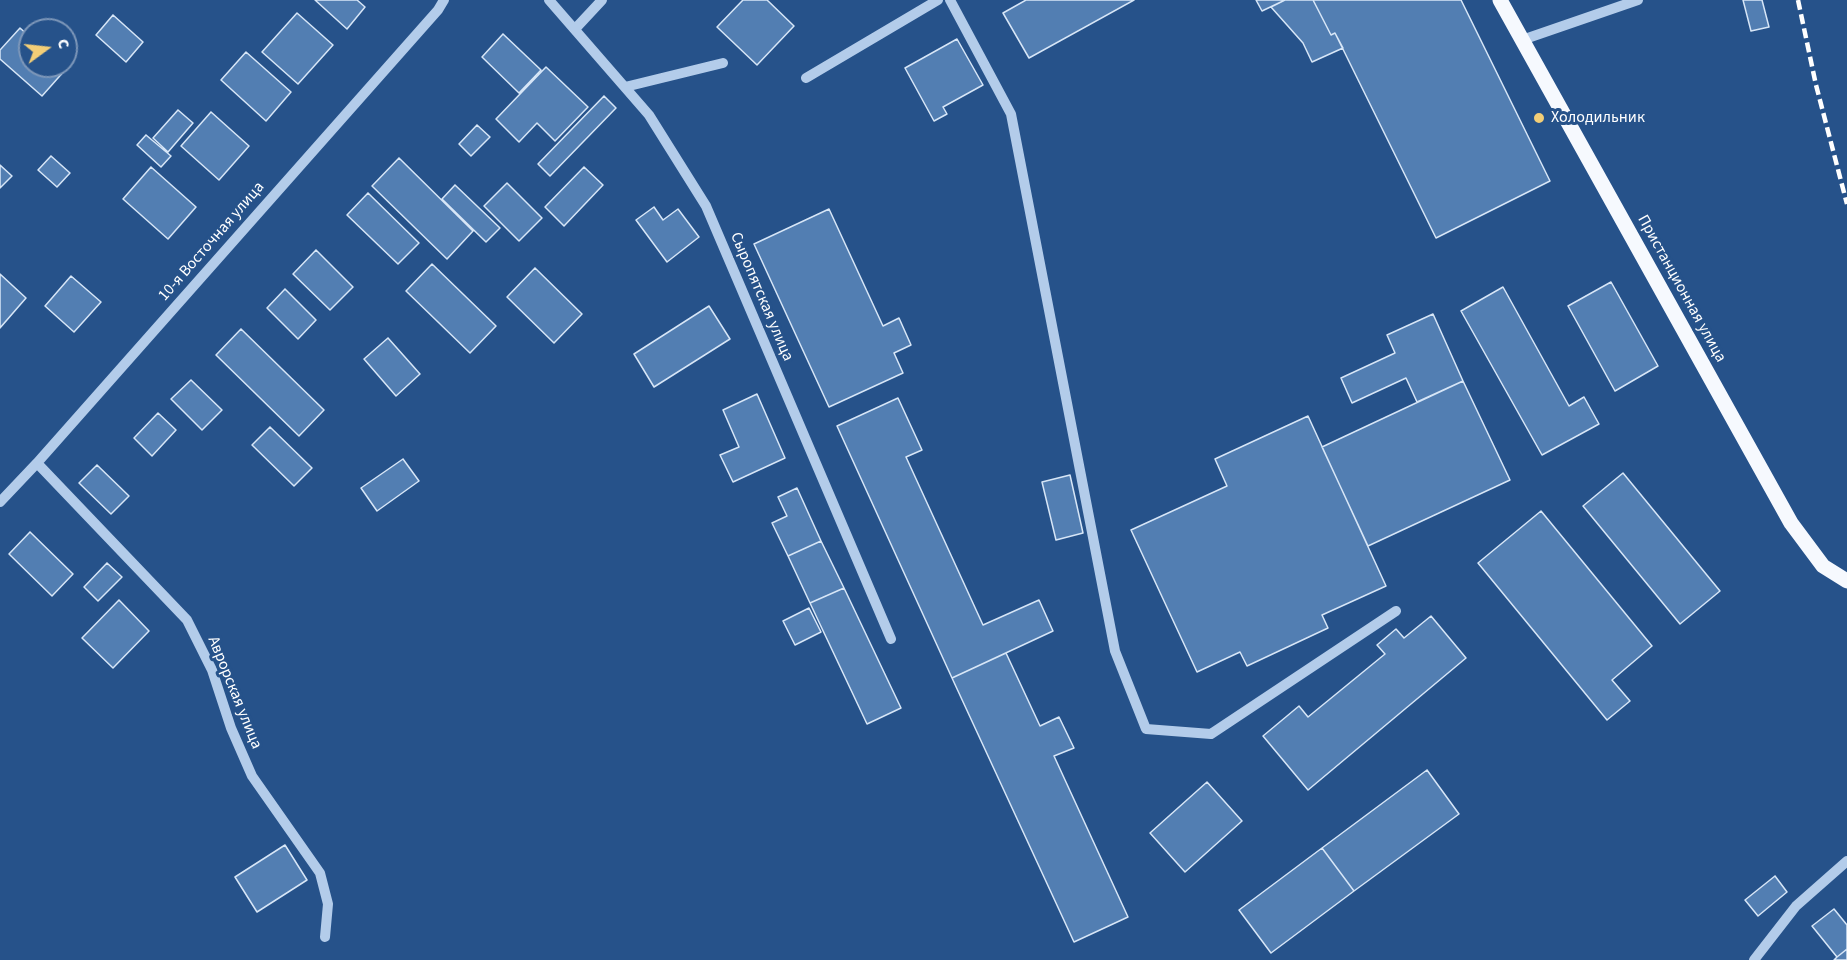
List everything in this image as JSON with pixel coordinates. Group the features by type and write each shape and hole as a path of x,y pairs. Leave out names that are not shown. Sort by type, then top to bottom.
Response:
{"main road":[{"name":"Пристанционная улица","path":"1500,0 1791,523 1823,566 1847,581"}],"street":[{"name":"10-я Восточная улица","path":"0,502 438,10 444,0"},
{"name":"Сыропятская улица","path":"549,0 649,115 706,206 891,639"},
{"path":"575,29 602,0"},
{"path":"806,78 938,0"},
{"path":"950,0 1011,114 1115,651 1146,729 1211,734 1396,610"},
{"path":"1522,40 1638,0"},
{"path":"625,87 723,63"},
{"name":"Аврорская улица","path":"37,463 187,620 212,670 231,728 252,776 320,873 328,904 325,937"},
{"path":"1754,960 1797,906 1847,861"}],"building":[{"path":"315,0 357,0 365,7 347,29"},
{"path":"743,0 767,0 794,26 757,65 717,27"},
{"path":"1026,0 1134,0 1029,58 1003,13"},
{"path":"1256,0 1285,0 1262,11"},
{"path":"1285,0 1313,0 1331,35 1335,33 1343,48 1312,62 1303,43 1271,7"},
{"path":"1313,0 1461,0 1550,181 1436,238 1335,33 1331,35"},
{"path":"1743,0 1762,0 1769,27 1751,31"},
{"path":"297,13 333,45 298,84 262,52"},
{"path":"113,15 143,42 126,62 96,35"},
{"path":"18,30 18,75 0,59 0,50"},
{"path":"503,34 541,70 519,93 482,57"},
{"path":"957,39 983,85 943,107 947,114 934,121 905,68"},
{"path":"246,52 291,92 266,121 221,80"},
{"path":"546,67 588,107 555,141 537,123 519,142 496,119"},
{"path":"22,78 58,78 42,96"},
{"path":"604,96 616,108 550,176 538,164"},
{"path":"178,110 193,123 168,152 153,138"},
{"path":"211,112 249,146 219,180 181,146"},
{"path":"477,125 490,137 471,156 459,144"},
{"path":"146,135 171,156 161,167 137,145"},
{"path":"51,156 70,173 57,187 38,170"},
{"path":"399,158 473,231 447,259 372,186"},
{"path":"0,165 12,176 0,188"},
{"path":"151,167 196,207 168,239 123,199"},
{"path":"584,167 603,185 564,226 545,207"},
{"path":"507,183 542,218 519,241 484,206"},
{"path":"455,185 500,228 486,242 442,199"},
{"path":"368,193 419,243 398,264 347,215"},
{"path":"654,207 663,220 678,209 699,237 667,262 636,220"},
{"path":"829,209 883,326 899,318 911,345 894,353 903,373 829,407 754,244"},
{"path":"316,250 353,287 330,310 293,274"},
{"path":"432,264 496,326 470,353 406,291"},
{"path":"535,268 582,314 554,343 507,297"},
{"path":"0,274 26,298 0,328"},
{"path":"71,276 101,302 74,332 45,306"},
{"path":"1611,282 1658,366 1615,391 1568,306"},
{"path":"1503,287 1569,406 1584,397 1599,424 1542,455 1461,311"},
{"path":"285,289 316,320 298,339 267,308"},
{"path":"709,306 730,339 654,387 634,354"},
{"path":"1433,314 1463,381 1417,402 1406,378 1352,403 1341,378 1395,353 1387,335"},
{"path":"241,329 324,410 299,436 216,355"},
{"path":"388,338 420,374 396,396 364,359"},
{"path":"191,380 222,410 202,430 171,399"},
{"path":"1463,381 1510,480 1368,546 1322,447"},
{"path":"757,394 785,458 733,482 720,455 739,447 723,410"},
{"path":"898,398 922,450 906,457 983,625 1039,600 1053,631 952,678 837,426"},
{"path":"158,413 176,430 152,456 134,438"},
{"path":"1308,416 1386,586 1322,615 1328,628 1247,666 1240,652 1197,672 1131,530 1227,486 1215,459"},
{"path":"270,427 312,468 294,486 252,445"},
{"path":"403,459 419,481 377,511 361,488"},
{"path":"97,465 129,496 111,514 79,483"},
{"path":"1623,473 1720,591 1680,624 1583,506"},
{"path":"1070,475 1083,533 1056,540 1042,482"},
{"path":"797,488 821,541 788,556 772,523 787,516 778,497"},
{"path":"1541,511 1652,646 1612,680 1630,701 1607,720 1478,563"},
{"path":"30,532 73,574 52,596 9,554"},
{"path":"821,541 844,588 810,603 788,556"},
{"path":"107,563 122,577 98,601 84,587"},
{"path":"844,588 901,708 867,724 810,603"},
{"path":"119,600 149,631 113,668 82,638"},
{"path":"809,608 821,632 795,645 783,621"},
{"path":"1431,616 1466,658 1308,790 1263,736 1299,706 1308,717 1385,654 1377,645 1396,629 1404,638"},
{"path":"1006,653 1040,726 1059,717 1074,748 1054,756 1128,917 1074,942 952,678"},
{"path":"1427,770 1459,814 1354,891 1322,848"},
{"path":"1207,782 1242,821 1185,872 1150,833"},
{"path":"285,845 307,880 257,912 235,877"},
{"path":"1322,848 1354,891 1271,953 1239,910"},
{"path":"1775,876 1787,892 1758,916 1745,900"},
{"path":"1834,909 1847,925 1847,949 1837,957 1812,926"},
{"path":"1847,949 1847,960 1834,960 1837,957"}],"railway":[{"path":"1798,0 1816,85 1847,204"}],"place":[{"name":"Холодильник","path":"1539,118"}]}
